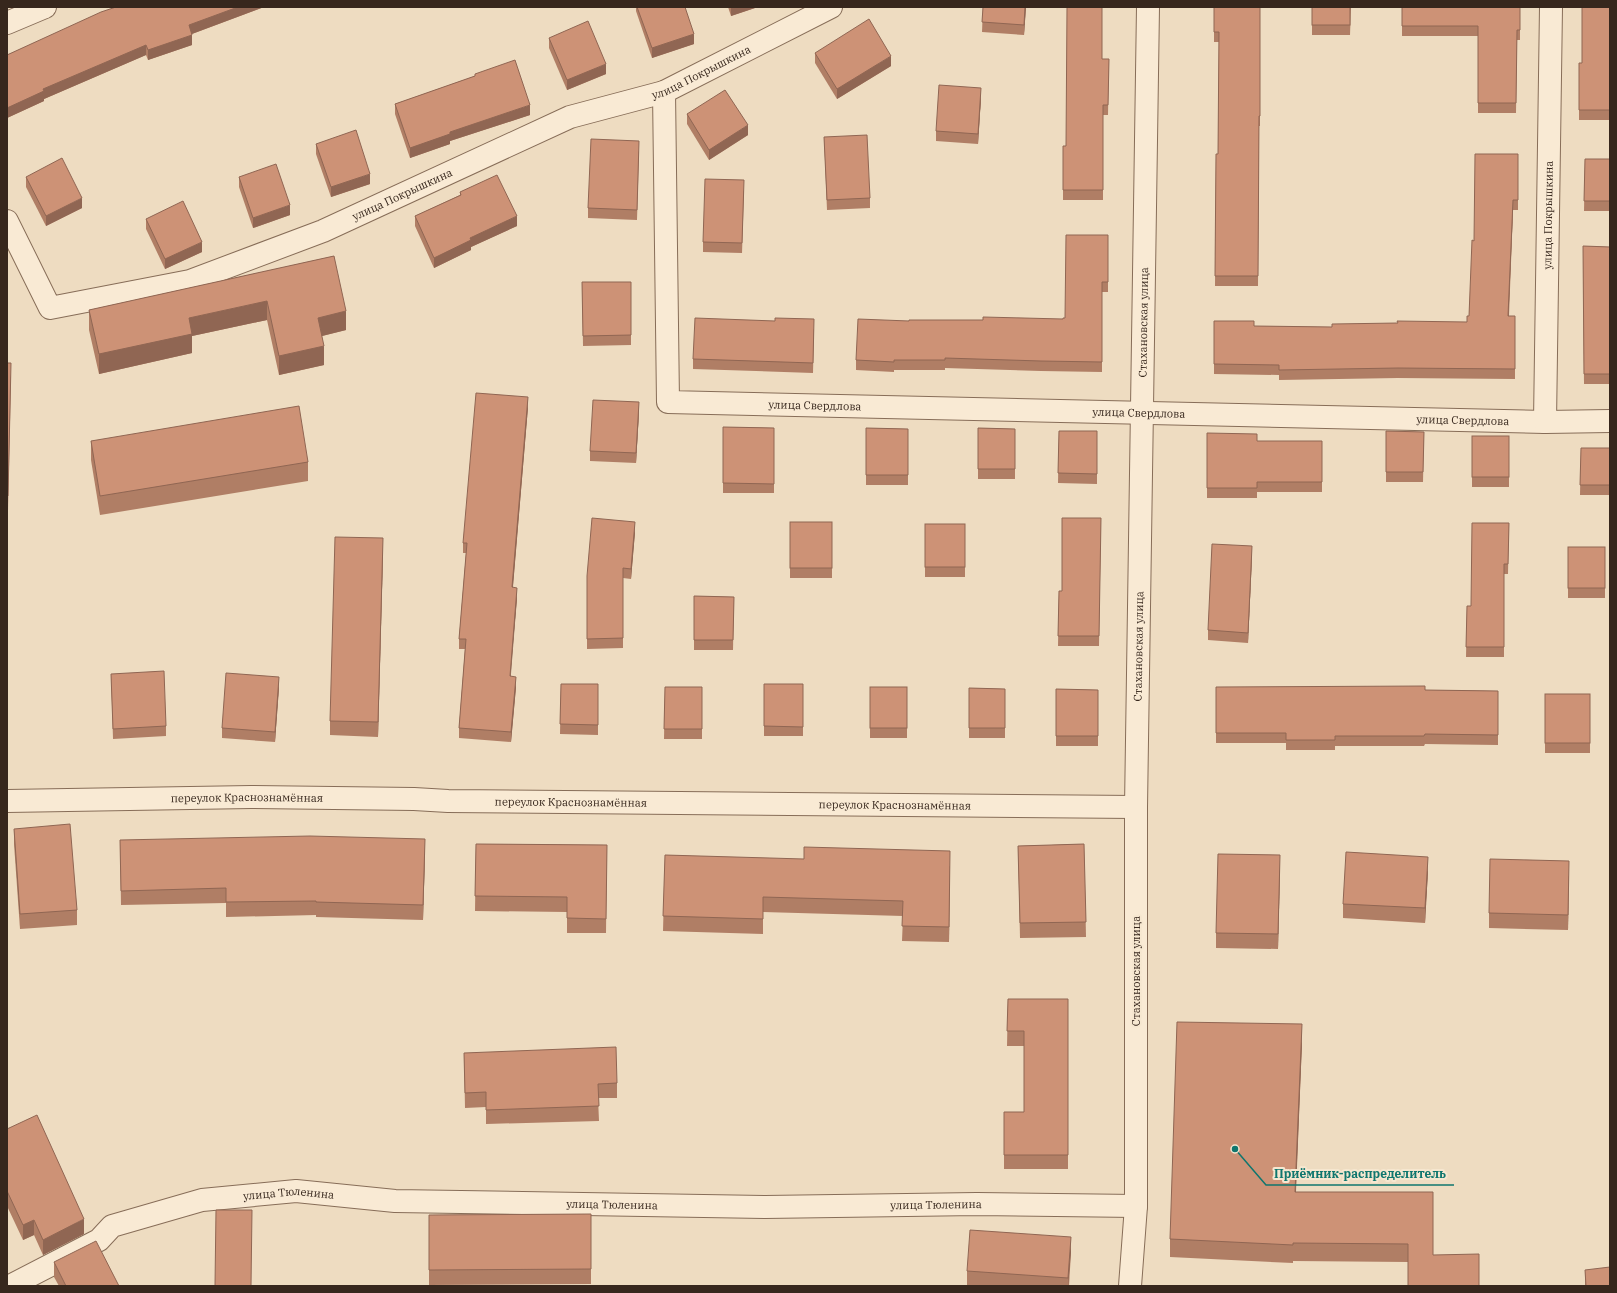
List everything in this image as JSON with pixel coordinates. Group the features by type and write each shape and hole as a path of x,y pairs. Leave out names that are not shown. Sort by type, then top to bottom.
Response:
{"street":[{"path":"7,23 45,7"},
{"name":"улица Покрышкина","path":"7,221 50,308 190,281 323,231 570,117 664,92 830,7"},
{"name":"Стахановская улица","path":"1130,1286 1136,1206 1136,807 1148,7"},
{"name":"улица Покрышкина","path":"1545,422 1551,7"},
{"name":"улица Свердлова","path":"664,92 668,402 1545,422 1610,422"},
{"name":"переулок Краснознамённая","path":"7,801 251,797 472,801 1136,807"},
{"name":"улица Тюленина","path":"10,1286 99,1240 112,1226 202,1200 296,1191 395,1201 765,1207 977,1204 1136,1206"}],"building":[{"path":"116,7 238,7 189,25 192,35 148,50 146,45 43,89 44,91 7,108 7,55 101,12"},
{"path":"637,7 685,7 694,34 652,48"},
{"path":"983,7 1025,7 1024,25 982,22"},
{"path":"1067,7 1102,7 1102,59 1109,59 1108,105 1103,105 1103,190 1063,190 1063,146 1066,146"},
{"path":"1214,7 1260,7 1258,276 1215,276 1219,32 1214,32"},
{"path":"1312,7 1350,7 1350,25 1312,25"},
{"path":"1402,7 1520,7 1520,30 1517,30 1516,103 1478,103 1478,26 1402,26"},
{"path":"1582,7 1610,7 1610,110 1579,110 1579,63 1582,63"},
{"path":"869,19 891,56 837,89 815,53"},
{"path":"588,21 606,64 567,80 549,38"},
{"path":"515,60 530,105 450,132 450,134 410,148 395,104 475,76 475,74"},
{"path":"939,85 981,88 978,134 936,131"},
{"path":"725,90 748,125 709,150 687,114"},
{"path":"356,130 370,174 331,187 316,144"},
{"path":"867,135 870,198 827,200 824,137"},
{"path":"591,139 639,141 637,210 588,208"},
{"path":"1475,154 1518,154 1518,200 1513,200 1508,316 1515,316 1515,369 1398,368 1279,370 1279,365 1214,364 1214,321 1254,321 1254,326 1332,327 1332,324 1398,323 1397,321 1467,322 1467,316 1469,316 1472,240 1474,241"},
{"path":"62,158 82,198 46,216 26,177"},
{"path":"1585,159 1610,159 1610,201 1584,201"},
{"path":"276,164 290,205 253,218 239,177"},
{"path":"497,175 517,216 470,238 471,240 434,258 415,216 461,195 460,192"},
{"path":"705,179 744,180 742,243 703,242"},
{"path":"183,201 202,242 165,259 146,219"},
{"path":"1066,235 1108,235 1108,282 1102,282 1102,362 945,358 945,360 894,360 894,362 856,360 858,319 909,321 983,320 983,317 1065,318"},
{"path":"1583,246 1610,247 1610,374 1584,374"},
{"path":"334,256 346,311 318,318 324,346 279,356 267,301 189,318 192,334 99,354 89,310"},
{"path":"582,282 631,282 631,335 583,336"},
{"path":"695,318 775,321 775,318 814,319 813,363 693,359"},
{"path":"7,363 11,363 8,496 7,496"},
{"path":"476,393 528,397 512,587 517,588 510,676 516,677 511,732 459,728 466,639 459,639 467,543 463,543"},
{"path":"593,400 639,402 636,453 590,451"},
{"path":"299,406 308,462 100,496 91,441"},
{"path":"723,427 774,428 774,484 723,483"},
{"path":"866,428 908,429 908,475 866,475"},
{"path":"978,428 1015,429 1015,469 978,469"},
{"path":"1059,431 1097,431 1097,474 1058,473"},
{"path":"1386,431 1424,432 1423,472 1386,472"},
{"path":"1207,433 1257,434 1257,441 1322,441 1322,482 1257,482 1257,488 1207,488"},
{"path":"1472,436 1509,436 1509,477 1472,477"},
{"path":"1581,448 1610,448 1610,485 1580,485"},
{"path":"592,518 635,522 631,569 623,568 623,638 587,639 587,576"},
{"path":"1062,518 1101,518 1099,636 1058,636 1059,591 1062,591"},
{"path":"790,522 832,522 832,568 790,568"},
{"path":"1472,523 1509,523 1508,564 1504,564 1504,647 1466,647 1467,606 1471,606"},
{"path":"925,524 965,524 965,567 925,567"},
{"path":"335,537 383,538 378,722 330,721"},
{"path":"1212,544 1252,546 1248,633 1208,630"},
{"path":"1568,547 1605,547 1605,588 1568,588"},
{"path":"694,596 734,597 733,640 694,640"},
{"path":"164,671 166,726 113,729 111,674"},
{"path":"226,673 279,677 275,732 222,728"},
{"path":"561,684 598,684 598,725 560,724"},
{"path":"764,684 803,684 803,727 764,726"},
{"path":"1425,686 1425,690 1498,691 1498,735 1425,734 1424,736 1335,736 1335,740 1286,740 1286,733 1216,733 1216,687"},
{"path":"665,687 702,687 702,729 664,729"},
{"path":"870,687 907,687 907,728 870,728"},
{"path":"969,688 1005,689 1005,728 969,728"},
{"path":"1056,689 1098,690 1098,736 1056,736"},
{"path":"1545,694 1590,694 1590,743 1545,743"},
{"path":"70,824 77,910 20,914 14,829"},
{"path":"310,836 425,839 423,905 316,901 226,902 226,888 121,891 120,840"},
{"path":"476,844 607,845 606,919 567,918 567,897 475,896"},
{"path":"1084,844 1086,922 1020,923 1018,846"},
{"path":"804,847 950,851 949,927 902,926 903,901 763,897 763,919 663,916 665,855 804,859"},
{"path":"1346,852 1428,857 1425,908 1343,904"},
{"path":"1218,854 1280,855 1278,934 1216,933"},
{"path":"1490,859 1569,861 1568,915 1489,913"},
{"path":"1008,999 1068,999 1068,1155 1004,1155 1004,1112 1024,1112 1024,1031 1007,1031"},
{"path":"1177,1022 1302,1024 1295,1192 1433,1192 1433,1255 1479,1254 1479,1286 1408,1286 1408,1244 1293,1243 1293,1245 1170,1239"},
{"path":"616,1047 617,1083 598,1084 599,1106 486,1110 486,1092 465,1093 464,1053"},
{"path":"37,1115 84,1219 43,1240 34,1220 23,1225 7,1191 7,1129"},
{"path":"216,1210 252,1210 251,1286 215,1286"},
{"path":"591,1214 591,1269 429,1270 429,1215"},
{"path":"970,1230 1071,1237 1068,1278 967,1271"},
{"path":"96,1241 119,1286 66,1286 54,1262"},
{"path":"1610,1267 1610,1286 1586,1286 1585,1270"}],"place":[{"name":"Приёмник-распределитель","path":"1235,1149"}]}
